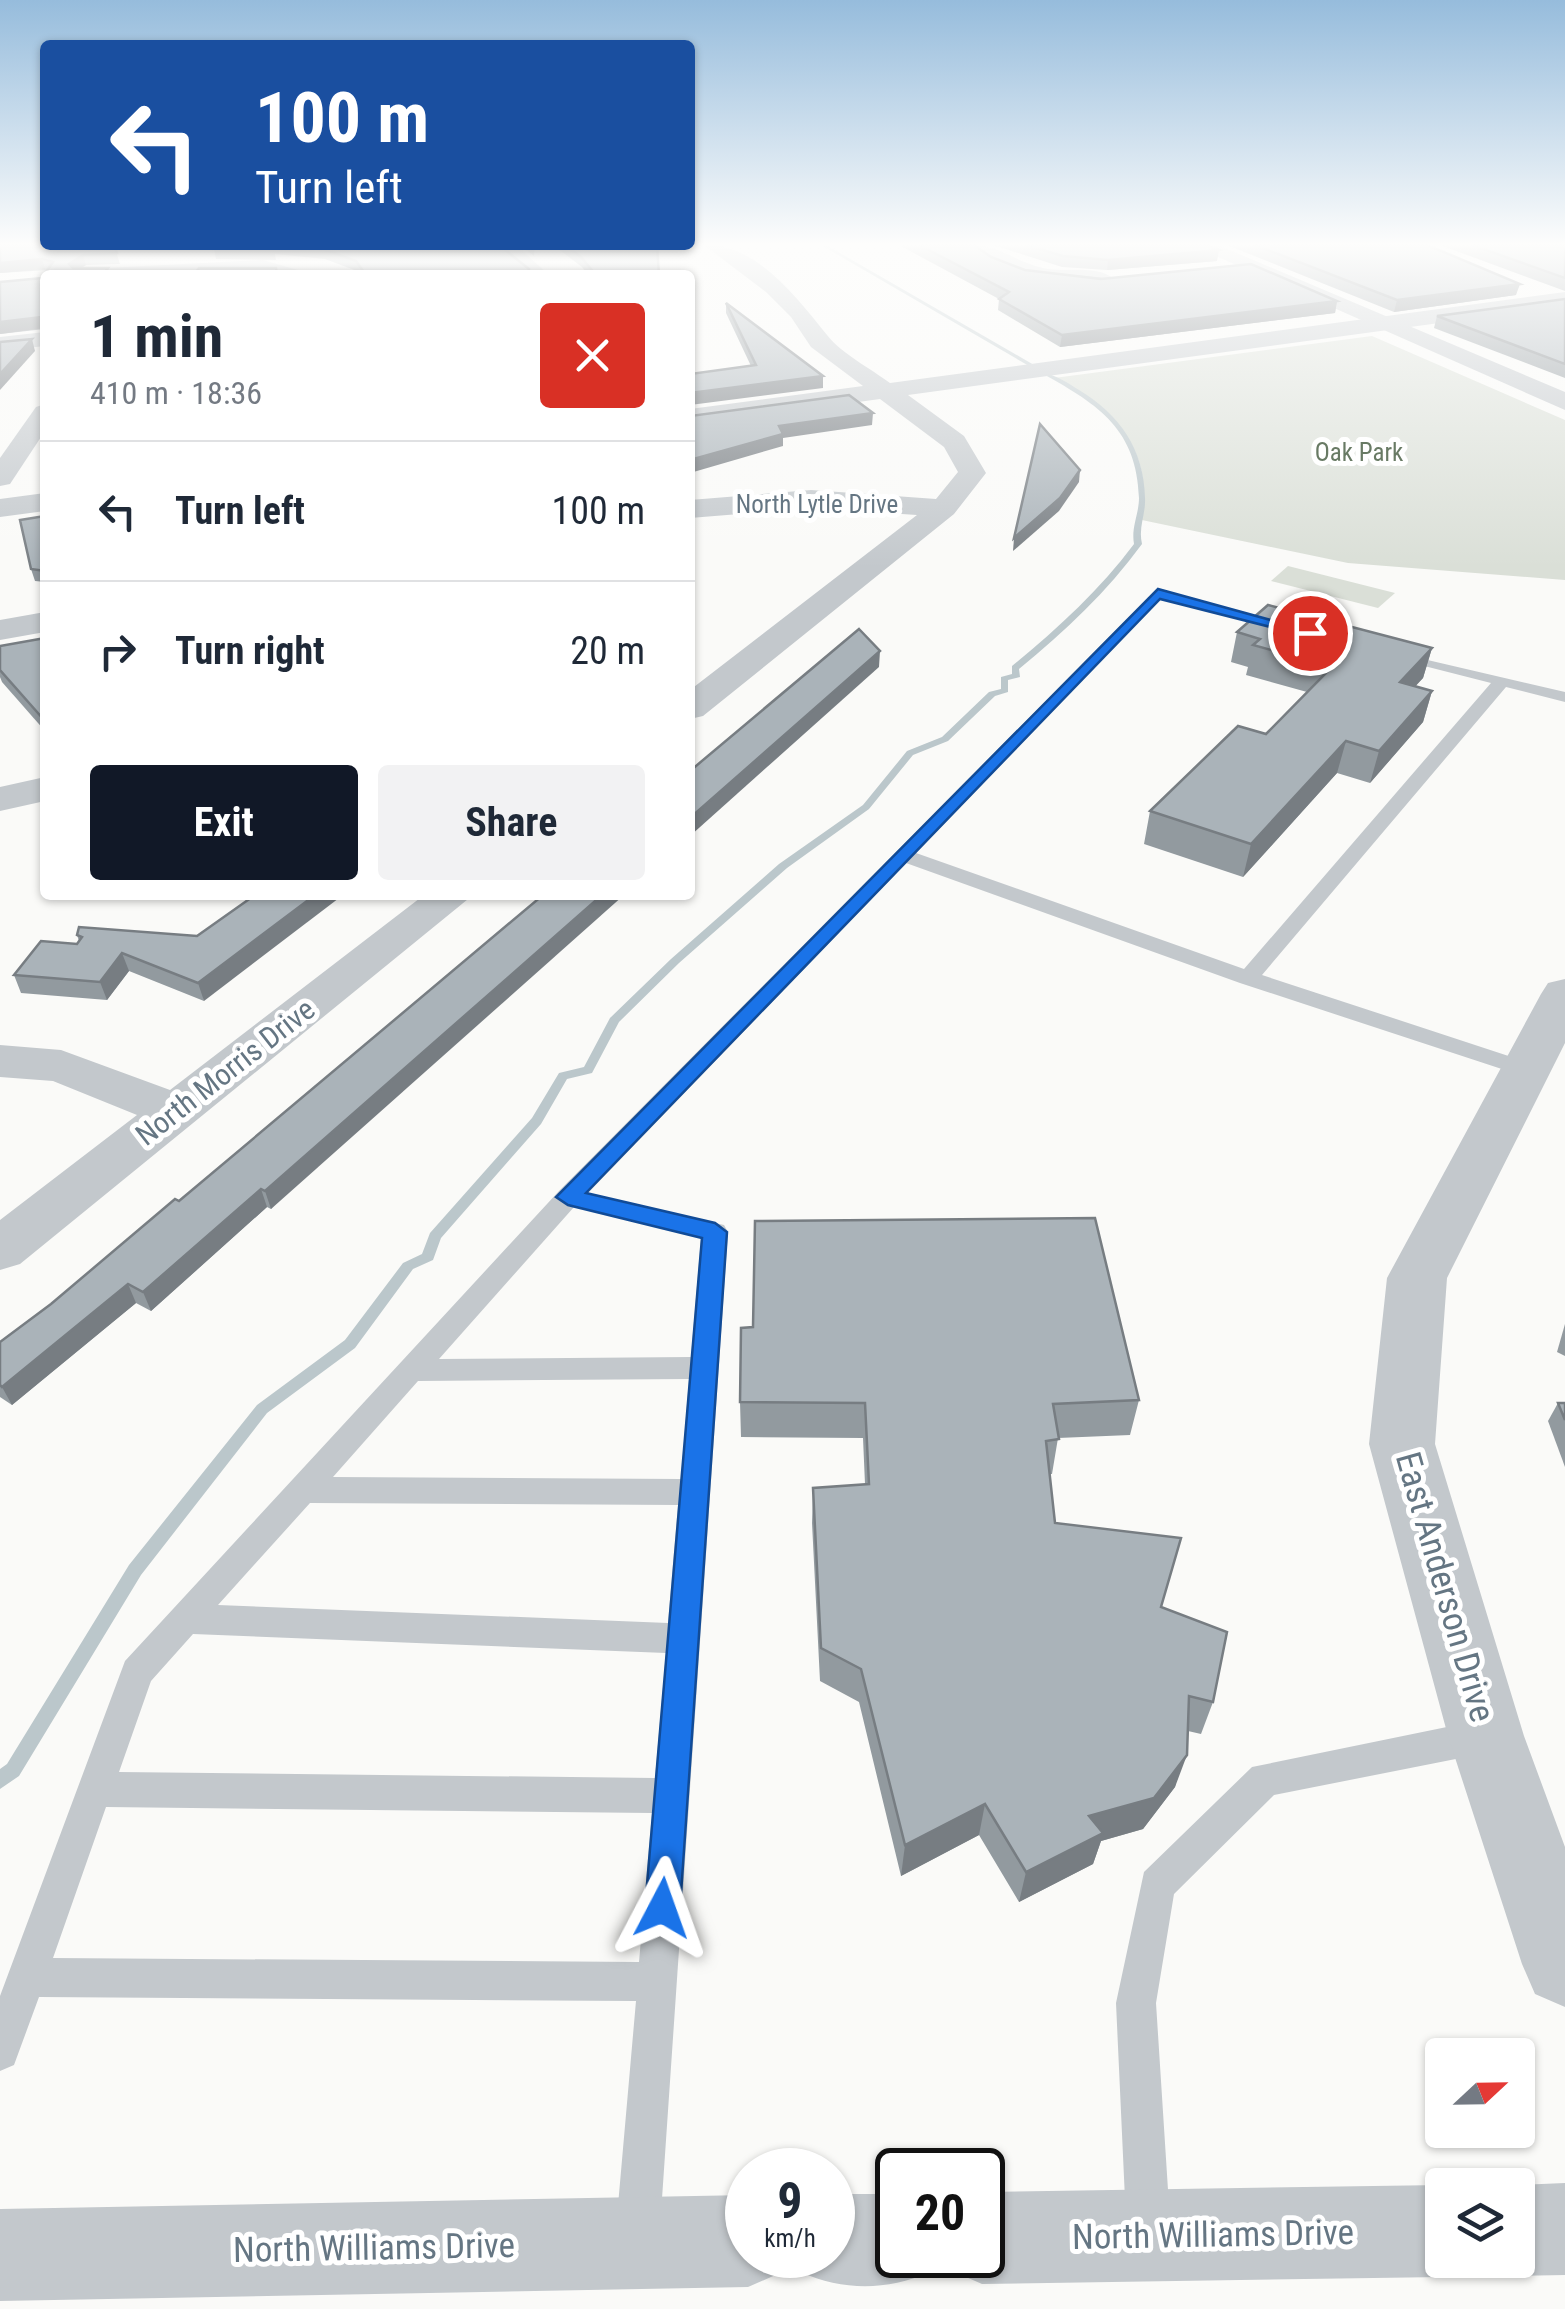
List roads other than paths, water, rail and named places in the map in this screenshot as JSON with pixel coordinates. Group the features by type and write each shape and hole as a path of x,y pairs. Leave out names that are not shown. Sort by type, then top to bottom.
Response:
{"street":[{"path":"695,704 944,508 972,472 955,442 834,353"},
{"path":"695,416 1164,353"},
{"path":"1451,353 1558,394"},
{"path":"14,418 40,414"},
{"path":"0,478 40,419"},
{"name":"North Lytle Drive","path":"695,509 811,499 944,508"},
{"path":"0,508 40,503"},
{"path":"0,630 40,623"},
{"path":"0,799 40,790"},
{"name":"North Morris Drive","path":"0,1250 445,900"},
{"name":"East Anderson Drive","path":"1565,994 1418,1278 1402,1444 1486,1736 1565,1964"},
{"path":"0,1061 61,1066 175,1112"},
{"path":"1535,2230 1565,2229"},
{"name":"North Williams Drive","path":"1005,2238 1425,2231"},
{"name":"North Williams Drive","path":"0,2255 725,2242"}],"lane":[{"path":"0,2052 137,1672 568,1197 1158,594 1310,633"},
{"path":"1368,647 1565,697"},
{"path":"1248,978 1501,682"},
{"path":"901,854 1248,978 1524,1069"},
{"path":"568,1197 715,1232 637,2243"},
{"path":"411,1370 704,1368"},
{"path":"302,1490 695,1492"},
{"path":"185,1619 684,1639"},
{"path":"1149,2236 1136,2003 1158,1885 1265,1779 1486,1736"},
{"path":"95,1789 671,1796"},
{"path":"27,1977 657,1982"}],"waterway":[{"path":"1010,353 1031,365"},
{"path":"0,1780 13,1770 135,1570 262,1409 350,1344 408,1266 428,1257 435,1236 537,1121 563,1076 588,1070 614,1020 783,866 866,807 910,753 945,739 992,694 1005,690 1004,679 1017,675 1015,668 1081,610 1124,563 1138,544 1136,531 1142,504 1134,453 1126,436 1102,408 1047,374"}],"park label":[{"name":"Oak Park","path":"1359,452"}]}
